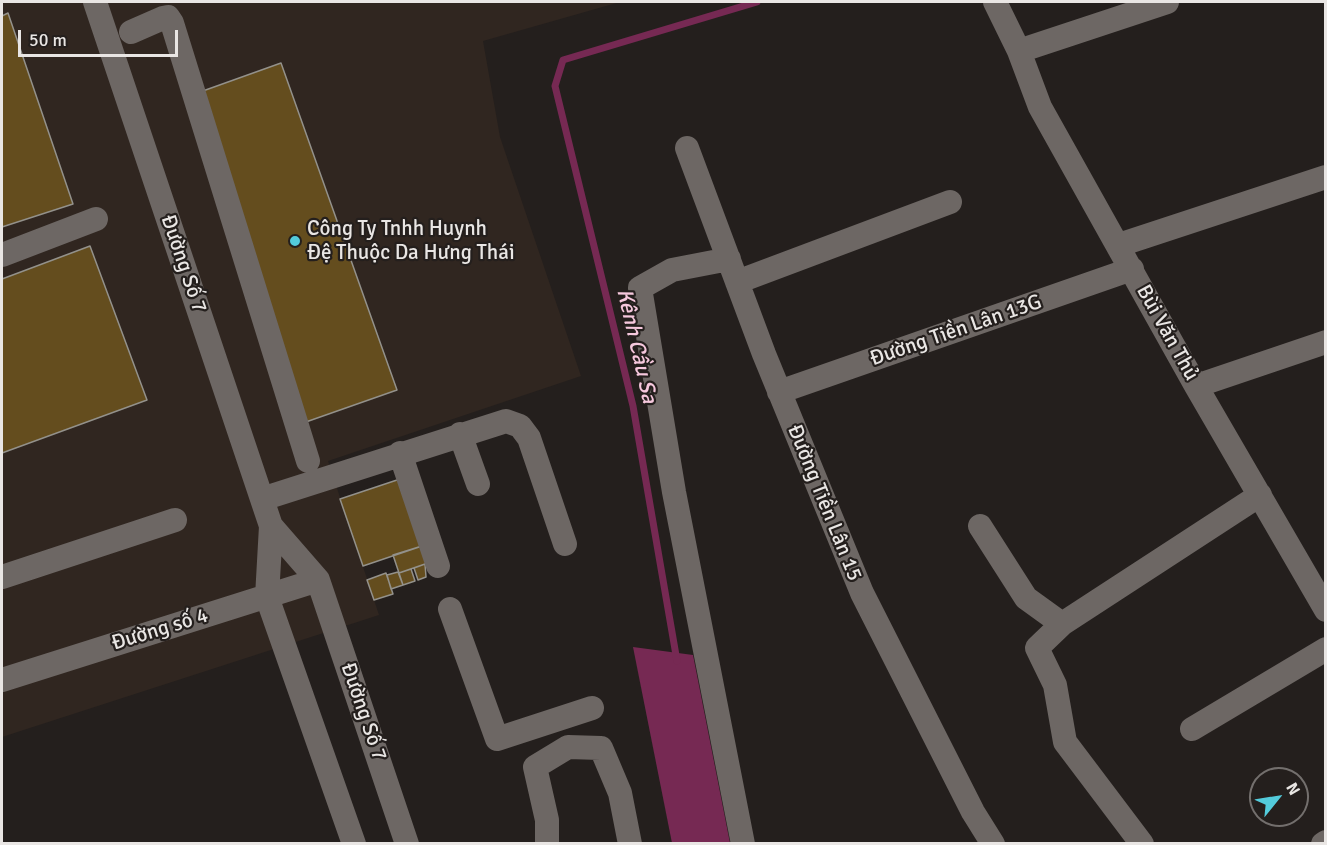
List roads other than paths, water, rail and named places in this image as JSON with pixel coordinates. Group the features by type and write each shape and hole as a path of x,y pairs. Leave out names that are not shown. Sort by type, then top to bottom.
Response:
{"street":[{"name":"Đường Số 7","path":"95,2 271,526 267,597 354,843"},
{"name":"Bùi Văn Thủ","path":"995,2 1019,51 1040,107 1196,386 1326,610"},
{"path":"1019,51 1167,2"},
{"path":"131,32 163,18 168,18 172,23 308,461"},
{"name":"Đường Tiền Lân 15","path":"687,148 779,392 862,593 973,813 993,843"},
{"path":"1119,245 1326,177"},
{"path":"737,282 950,202"},
{"path":"2,255 96,219"},
{"path":"729,260 672,270 640,288 674,492 743,843"},
{"name":"Đường Tiền Lân 13G","path":"779,392 1132,269"},
{"path":"1196,386 1326,342"},
{"path":"262,499 506,421 525,430 565,544"},
{"path":"460,434 478,484"},
{"path":"400,453 438,567"},
{"path":"1142,843 1065,742 1055,685 1037,648 1062,624 1260,495"},
{"path":"2,577 174,520"},
{"name":"Đường Số 7","path":"271,526 318,580 407,843"},
{"path":"980,526 1026,598 1062,624"},
{"name":"Đường số 4","path":"2,676 318,580"},
{"path":"450,609 497,739 592,708"},
{"path":"1192,729 1326,649"},
{"path":"547,843 547,820 536,767 567,747 601,748 620,793 630,843"}],"waterway":[{"name":"Kênh Cầu Sa","path":"677,661 633,406 555,86 563,60 757,2"}],"place":[{"name":"Công Ty Tnhh Huynh Đệ Thuộc Da Hưng Thái","path":"295,241"}]}
